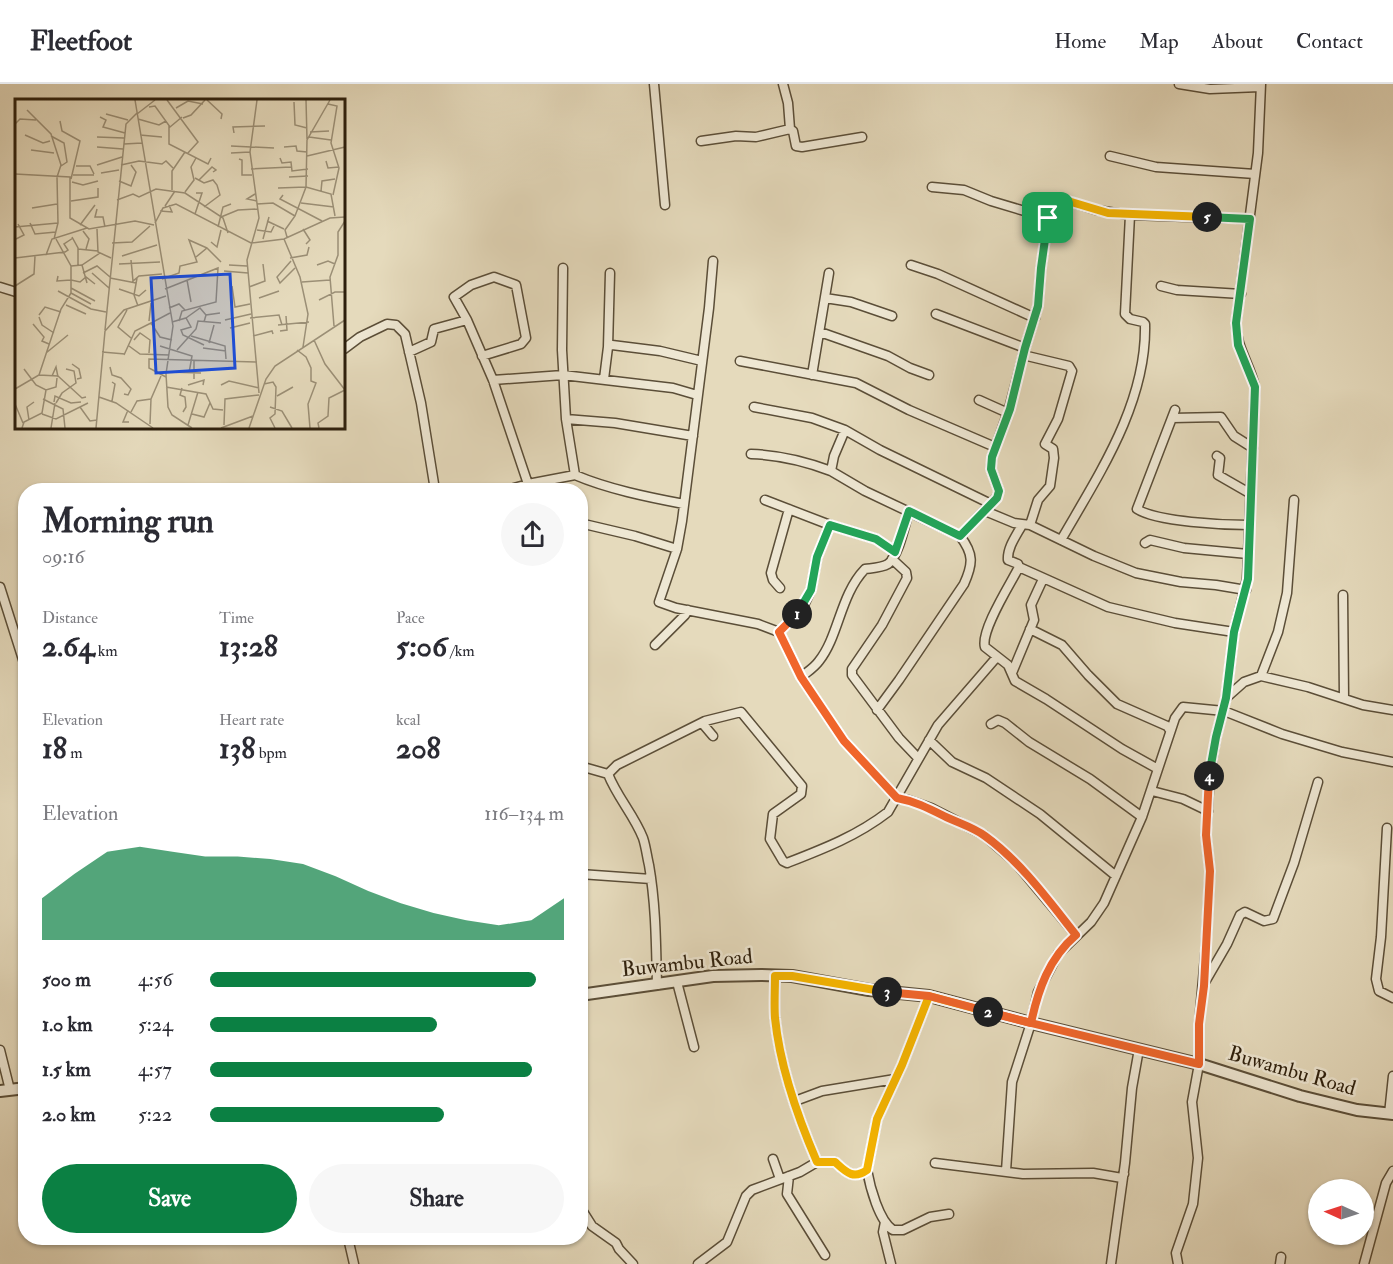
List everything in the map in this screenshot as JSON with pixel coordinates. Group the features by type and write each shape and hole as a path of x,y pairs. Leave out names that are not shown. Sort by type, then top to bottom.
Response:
{"street":[{"path":"654,84 665,205"},
{"path":"783,84 788,104 790,129 793,131 796,146 802,147 862,137"},
{"path":"1178,1264 1176,1253 1193,1204 1198,1158 1192,1102 1199,1064 1199,1024 1206,951 1210,871 1206,835 1211,761 1224,711 1234,632 1246,590 1255,387 1236,335 1258,153 1261,86 1210,89 1179,84"},
{"path":"701,141 736,136 756,137 790,129"},
{"path":"1110,156 1156,166 1255,174"},
{"path":"932,187 964,190 991,201 1048,218"},
{"path":"960,536 997,498 999,491 991,469 995,447 1008,413 1035,318 1048,218 1060,204 1068,201 1096,210 1130,215 1250,219"},
{"path":"1061,540 1096,479 1126,419 1138,384 1145,324 1130,319 1125,314 1130,215"},
{"path":"713,261 684,504 676,549 658,599 661,604 758,624 779,632 801,677 844,741 897,798 931,808 984,835 1015,862 1076,935"},
{"path":"911,265 938,274 1035,318"},
{"path":"563,268 563,375 566,419 575,475"},
{"path":"604,379 608,347 610,273"},
{"path":"812,375 830,273"},
{"path":"482,356 521,344 526,338 516,285 495,277 471,285 454,297 467,320 482,356 493,380 528,483"},
{"path":"1161,286 1178,290 1241,294"},
{"path":"0,287 15,292"},
{"path":"825,298 851,302 892,316"},
{"path":"936,314 1024,352 1069,366 1072,371 1061,411 1045,444 1053,449 1050,486 1038,500 1026,525 1009,549 1008,560 1043,579 1108,607 1175,623 1234,632"},
{"path":"409,352 431,342 434,329 467,320"},
{"path":"345,348 360,337 387,324 396,325 405,334 421,404 434,483"},
{"path":"820,332 888,356 929,375"},
{"path":"608,347 612,345 660,351 702,361"},
{"path":"740,361 856,383 909,410 995,447"},
{"path":"493,380 563,375 673,388 697,395"},
{"path":"979,400 1008,413"},
{"path":"754,407 812,418 845,430 988,508 1136,573 1246,590"},
{"path":"1249,525 1186,521 1144,513 1137,509 1174,414 1221,417 1234,436 1253,448"},
{"path":"566,419 615,423 693,436"},
{"path":"831,471 834,456 845,430"},
{"path":"751,454 773,455 808,462 831,471 865,492 960,536 969,550 970,571 964,584 877,710"},
{"path":"1216,456 1220,458 1218,475 1251,494"},
{"path":"533,483 575,475 587,482 684,504"},
{"path":"765,500 830,525 876,539 893,555 906,572 907,578 882,625 852,669 854,681 918,758"},
{"path":"1261,676 1278,632 1287,593 1294,500"},
{"path":"780,588 773,580 771,573 789,508"},
{"path":"801,677 813,668 824,653 858,576 865,569 888,564 909,511"},
{"path":"588,525 676,549"},
{"path":"779,632 796,616 805,603 811,590 817,557 830,525"},
{"path":"1145,543 1150,540 1184,548 1248,554"},
{"path":"1019,567 984,639 985,647 996,658 1008,665 1015,681 1158,770"},
{"path":"1012,673 1034,620 1031,605 1043,579"},
{"path":"0,587 18,644"},
{"path":"1343,595 1344,699"},
{"path":"655,645 688,610"},
{"path":"1030,629 1062,645 1117,704 1167,726 1170,730"},
{"path":"608,774 617,765 702,723 741,712 802,786 801,794 773,813 770,839 784,863 838,843 888,812 918,758 949,710 996,658"},
{"path":"1226,698 1244,682 1261,676 1294,683 1363,705 1393,710"},
{"path":"1006,1171 1012,1082 1031,1023 1038,992 1058,954 1098,914 1142,817 1170,730 1179,710 1183,707 1224,711 1282,734 1342,752 1393,762"},
{"path":"991,724 998,720 1005,723 1029,742 1090,779 1142,817"},
{"path":"702,723 713,736"},
{"path":"929,740 952,762 986,778 1040,814 1116,876"},
{"path":"588,768 608,774"},
{"path":"608,774 644,841 655,917 657,985"},
{"path":"1204,986 1243,913 1264,921 1273,919 1294,863 1318,782"},
{"path":"1152,790 1183,799 1208,811"},
{"path":"1387,828 1381,937 1376,979 1379,991 1393,998"},
{"path":"588,875 651,879"},
{"path":"1206,951 1218,959"},
{"name":"Buwambu Road","path":"588,994 713,976 792,976 869,990 929,996 1199,1064 1300,1096 1357,1110 1391,1114"},
{"path":"775,976 777,1034 795,1101 817,1162"},
{"path":"677,982 694,1047"},
{"path":"929,996 877,1119 867,1170 870,1186 885,1222 893,1230 903,1230 930,1217 949,1214"},
{"path":"1111,1264 1124,1173 1132,1088 1139,1049"},
{"path":"0,1050 5,1090"},
{"path":"1391,1114 1393,1076"},
{"path":"795,1101 822,1091 895,1079"},
{"path":"773,1159 785,1178 787,1194 825,1255"},
{"path":"698,1264 727,1242 746,1196 758,1186 785,1178 817,1162 835,1162 849,1175 856,1176 867,1170"},
{"path":"935,1163 1023,1174 1093,1173 1122,1178 1124,1173"},
{"path":"1364,1264 1386,1183 1393,1171"},
{"path":"588,1220 592,1226 616,1243 633,1264"},
{"path":"885,1222 883,1232 891,1264"},
{"path":"350,1245 354,1264"}],"route":[{"path":"1048,218 1038,306 1010,409 992,457 991,469 999,491 997,498 960,536 909,511 895,552 876,539 830,525 817,557 811,590 805,603 796,616 779,632 801,677 824,708 844,741 897,798 931,808 984,835 1015,862 1076,935 1058,954 1045,977 1038,992 1031,1023 929,996 902,1065 877,1119 867,1170 856,1176 849,1175 835,1162 817,1162 808,1141 791,1090 777,1034 775,976 792,976 869,990 929,996 980,1010 1031,1023 1199,1064 1198,1032 1204,986 1210,871 1206,835 1211,761 1224,711 1234,632 1248,579 1255,387 1238,345 1236,323 1250,219 1108,213 1068,201 1060,204 1048,218"}]}
